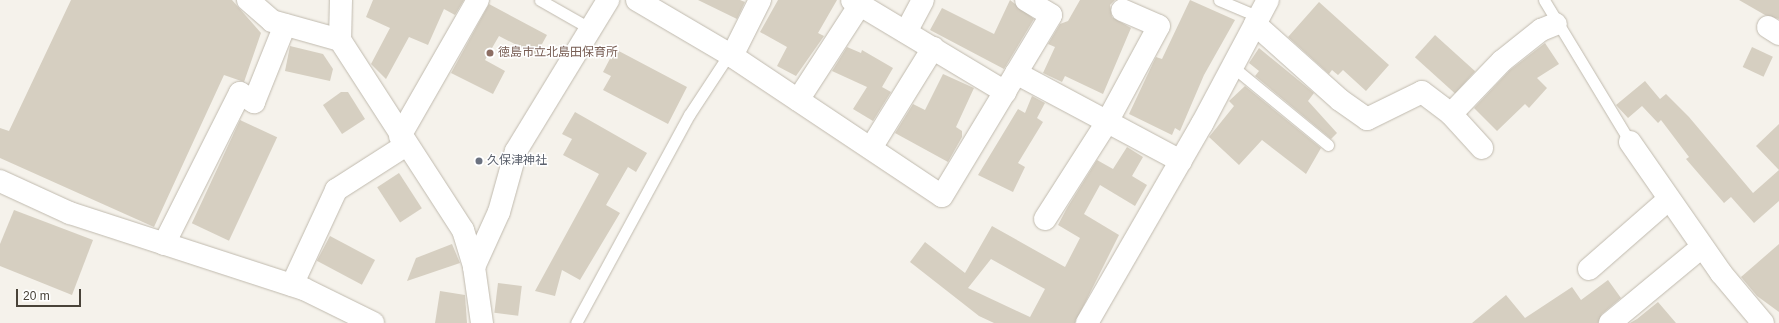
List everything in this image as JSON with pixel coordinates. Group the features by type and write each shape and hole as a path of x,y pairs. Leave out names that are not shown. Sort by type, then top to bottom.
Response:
{"street":[{"path":"248,0 272,21 340,40"},
{"path":"341,0 340,40 403,140 463,230 474,267 482,323"},
{"path":"292,285 336,190 403,140 478,0"},
{"path":"474,267 499,212 516,151 608,0"},
{"path":"637,0 730,55 942,196 1051,15 1026,0"},
{"path":"730,55 760,0"},
{"path":"906,32 923,0"},
{"path":"798,100 856,3 1005,92"},
{"path":"1046,219 1106,122 1165,19 1122,10"},
{"path":"1087,323 1181,161 1261,14 1340,100 1368,119 1422,92 1451,114 1482,148"},
{"path":"1451,114 1502,61 1541,30 1556,24"},
{"path":"164,244 240,93 254,102 285,25"},
{"path":"871,148 933,48"},
{"path":"1016,73 1181,161"},
{"path":"1630,142 1702,247 1763,323"},
{"path":"0,181 70,213 292,285 373,323"},
{"path":"1589,269 1669,199"},
{"path":"1610,323 1702,247"}],"lane":[{"path":"540,0 590,29"},
{"path":"1219,0 1261,14"},
{"path":"1544,0 1556,24 1630,142"},
{"path":"576,323 689,115 730,55"},
{"path":"1233,67 1328,145"}],"building":[{"path":"71,0 232,0 261,33 244,82 224,75 154,227 0,158 0,128 9,131"},
{"path":"373,0 464,0 455,15 444,9 428,45 409,37 386,79 371,64 390,28 366,17"},
{"path":"698,0 740,0 745,2 737,19"},
{"path":"778,0 837,0 818,33 824,36 796,76 777,66 787,47 760,32"},
{"path":"1010,0 1034,19 1004,69 930,30 942,8 994,34"},
{"path":"1080,0 1115,0 1110,5 1112,17 1131,28 1103,94 1065,76 1062,82 1043,73 1055,47 1048,44 1060,24 1068,21"},
{"path":"1190,0 1235,20 1204,75 1180,131 1175,128 1172,135 1129,114 1156,57 1162,59"},
{"path":"1739,0 1779,0 1779,19 1765,15"},
{"path":"1319,2 1389,65 1366,91 1343,70 1338,75 1332,70 1329,74 1288,37"},
{"path":"489,4 547,35 536,55 499,36 485,60 505,71 493,94 451,73"},
{"path":"1435,35 1475,71 1455,93 1415,57"},
{"path":"1545,43 1559,64 1537,78 1547,88 1529,108 1525,104 1497,131 1474,108 1510,70"},
{"path":"290,46 323,54 333,69 330,81 285,71"},
{"path":"847,47 861,53 862,50 893,68 882,87 891,92 873,121 853,109 867,87 832,71"},
{"path":"1752,47 1773,57 1764,77 1743,67"},
{"path":"1259,48 1314,93 1308,101 1337,133 1331,139 1255,76 1259,71 1249,63"},
{"path":"615,49 687,87 668,124 603,90 611,76 603,72"},
{"path":"943,74 974,88 956,127 962,131 962,137 948,162 895,133 913,104 925,110"},
{"path":"1645,81 1660,99 1666,94 1689,117 1753,193 1779,170 1779,201 1754,223 1731,197 1724,203 1686,159 1689,157 1661,120 1658,123 1642,106 1628,118 1616,105"},
{"path":"1245,86 1321,148 1306,174 1262,140 1239,165 1209,137 1234,106 1229,101"},
{"path":"341,92 348,92 365,119 342,134 323,105"},
{"path":"1032,96 1045,103 1037,118 1043,122 1018,163 1025,167 1013,192 978,175 1018,109 1025,113"},
{"path":"575,112 647,153 636,172 628,167 606,205 620,213 580,280 562,270 555,296 535,291 599,174 563,155 572,139 562,134"},
{"path":"240,120 277,137 229,241 192,223"},
{"path":"1779,124 1779,170 1756,146"},
{"path":"1127,147 1143,157 1132,176 1147,185 1135,206 1100,185 1084,214 1119,235 1075,323 994,323 979,316 910,262 925,242 965,273 992,226 1065,267 1080,238 1058,225 1097,160 1113,169","holes":["991,259 1045,289 1030,317 968,288"]},
{"path":"399,173 422,208 400,222 377,187"},
{"path":"14,210 93,240 72,295 0,266 0,244"},
{"path":"330,236 375,260 362,285 317,261"},
{"path":"452,244 460,263 407,281 416,258"},
{"path":"1779,244 1779,312 1757,296 1741,277"},
{"path":"1608,280 1621,298 1602,314 1598,323 1472,323 1506,295 1525,318 1572,287 1581,300"},
{"path":"498,283 522,286 518,316 494,313"},
{"path":"440,291 465,295 467,323 435,323"},
{"path":"1658,302 1676,323 1630,323 1637,319"}],"place":[{"name":"徳島市立北島田保育所","path":"490,53"},
{"name":"久保津神社","path":"479,161"}]}
